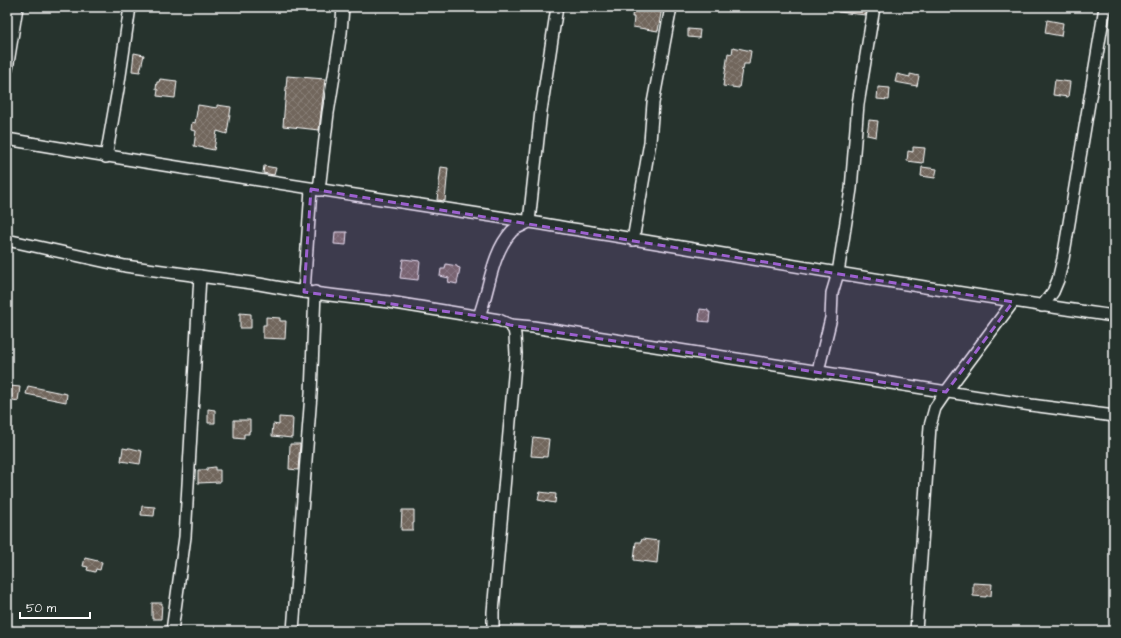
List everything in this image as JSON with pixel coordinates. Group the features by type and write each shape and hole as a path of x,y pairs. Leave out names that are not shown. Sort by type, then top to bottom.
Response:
{"street":[{"path":"7,69 17,7"},
{"path":"106,157 130,7"},
{"path":"304,292 315,189 341,33 343,7"},
{"path":"529,222 541,111 557,7"},
{"path":"633,240 650,142 653,103 671,7"},
{"path":"818,372 831,318 832,293 838,273 850,189 858,104 874,7"},
{"path":"1042,306 1053,292 1058,280 1063,259 1105,7"},
{"path":"7,139 106,157 529,222 1014,302 1114,316"},
{"path":"479,316 491,272 500,250 514,230 529,222"},
{"path":"7,240 125,266 304,292 315,292 389,302 479,316 499,320 510,325 533,326 946,392 1114,416"},
{"path":"172,631 185,537 200,276"},
{"path":"294,631 311,394 315,292"},
{"path":"916,631 930,426 935,408 1014,302"},
{"path":"493,631 493,612 516,354 514,330 510,325"}],"highlighted area":[{"path":"311,189 1013,302 946,392 510,325 479,316 304,292"}],"building":[{"path":"633,7 662,7 658,31 633,27"},
{"path":"838,7 867,8 866,15 838,12"},
{"path":"1047,20 1063,23 1061,36 1045,33"},
{"path":"688,29 700,30 699,38 688,37"},
{"path":"733,47 751,51 749,64 744,64 743,70 742,69 739,88 723,86 728,53 732,54"},
{"path":"134,53 144,55 140,72 132,71"},
{"path":"897,74 910,77 910,74 919,76 917,86 895,82"},
{"path":"287,76 325,79 319,130 283,126"},
{"path":"160,79 177,81 175,98 157,96 157,82 159,82"},
{"path":"1055,80 1070,82 1068,97 1053,95"},
{"path":"878,87 890,88 889,100 877,99"},
{"path":"198,105 217,108 217,105 231,107 227,134 217,131 214,150 194,146 196,131 191,130 192,122 195,123"},
{"path":"869,120 878,121 876,137 867,135"},
{"path":"913,147 925,148 923,163 907,161 908,151 913,152"},
{"path":"264,166 276,168 274,175 263,173"},
{"path":"441,167 448,168 445,201 437,200"},
{"path":"922,167 937,169 935,178 921,176"},
{"path":"335,232 347,232 346,245 334,244"},
{"path":"403,259 420,261 418,280 400,278"},
{"path":"446,264 460,268 457,284 448,282 449,278 440,276 441,269 445,269"},
{"path":"700,309 708,310 708,312 710,312 709,322 699,321"},
{"path":"240,313 251,314 251,328 240,328"},
{"path":"266,317 280,318 280,321 286,321 285,339 263,338 263,325 266,325"},
{"path":"10,386 20,387 18,401 8,399"},
{"path":"28,386 67,394 66,402 26,394"},
{"path":"208,409 215,410 215,423 208,423"},
{"path":"279,417 293,418 292,438 272,436 273,424 279,425"},
{"path":"234,420 250,420 250,431 249,434 244,434 244,439 234,438"},
{"path":"533,437 549,439 547,457 531,456"},
{"path":"290,444 300,444 298,470 289,469"},
{"path":"123,448 142,451 140,464 121,461"},
{"path":"215,467 215,470 220,470 220,482 198,483 198,470 207,470 207,468"},
{"path":"540,492 556,494 555,503 538,500"},
{"path":"142,506 155,507 154,516 141,515"},
{"path":"402,510 414,510 413,530 401,530"},
{"path":"642,539 659,541 657,563 634,560 636,542 641,542"},
{"path":"85,558 102,562 100,570 96,569 95,572 87,570 88,567 83,566"},
{"path":"973,583 992,584 991,596 973,596"},
{"path":"152,603 162,603 161,619 152,619"}]}
